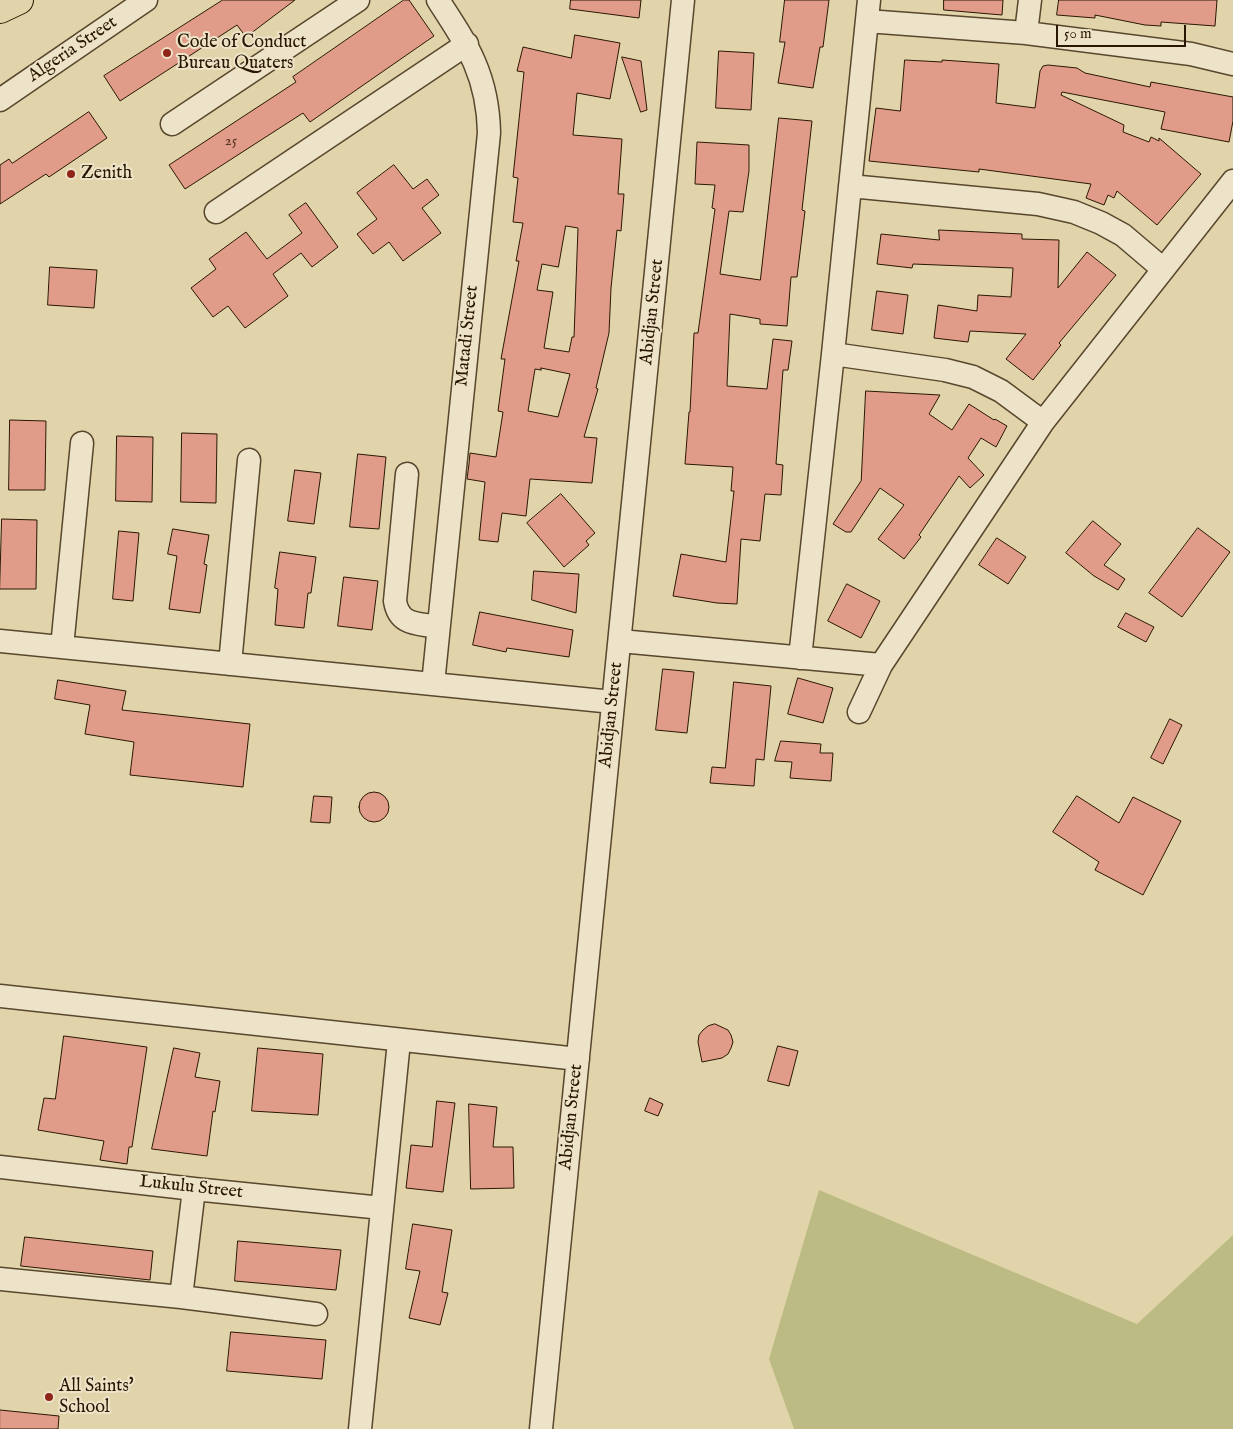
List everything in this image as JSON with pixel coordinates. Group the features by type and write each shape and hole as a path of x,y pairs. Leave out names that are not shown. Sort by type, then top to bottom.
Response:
{"main road":[{"path":"0,9 19,0"}],"street":[{"name":"Algeria Street","path":"0,100 146,0"},
{"path":"172,124 358,0"},
{"name":"Matadi Street","path":"433,684 489,133 488,108 483,83 467,44 438,0"},
{"name":"Abidjan Street","path":"541,1429 683,0"},
{"path":"1026,33 1030,0"},
{"path":"800,658 868,10 1191,54 1233,64"},
{"path":"216,212 467,44"},
{"path":"859,712 881,665 1043,422 1233,180"},
{"path":"850,186 1038,204 1074,212 1101,223 1123,235 1163,269"},
{"path":"833,354 945,370 973,377 1001,391 1043,422"},
{"path":"62,647 82,443"},
{"path":"230,664 249,460"},
{"path":"407,474 395,601 397,612 406,620 438,627"},
{"path":"0,641 613,702"},
{"path":"620,641 881,665"},
{"path":"0,996 176,1014 399,1041 578,1059"},
{"path":"360,1429 399,1041"},
{"name":"Lukulu Street","path":"0,1167 382,1208"},
{"path":"181,1297 194,1189"},
{"path":"0,1279 181,1297 316,1314"}],"green space":[{"path":"819,1190 1137,1324 1233,1235 1233,1429 794,1429 769,1359"}],"building":[{"name":"Code of Conduct Bureau Quaters","path":"223,0 295,0 246,37 237,25 120,101 104,76"},
{"path":"404,0 409,0 434,36 310,122 303,113 185,189 169,165 296,82 293,77"},
{"path":"571,0 641,0 639,18 570,9"},
{"path":"785,0 829,0 823,47 820,47 813,88 778,83 785,42 780,42"},
{"path":"944,0 1003,0 1002,15 944,10"},
{"path":"1059,0 1217,0 1215,26 1161,22 1161,26 1145,25 1095,15 1095,18 1057,15"},
{"path":"575,35 620,43 610,99 577,93 573,135 622,139 618,194 624,194 621,231 617,230 609,333 596,388 598,389 584,437 597,438 592,483 530,479 526,516 502,513 498,542 479,540 485,482 467,479 470,453 496,457 503,412 498,411 505,359 501,359 519,261 516,261 523,223 513,222 518,178 513,177 524,72 517,71 523,47 571,58","holes":["566,226 578,228 574,337 572,337 569,352 544,348 553,292 537,290 542,264 558,267","541,368 570,374 558,417 528,411 535,369 541,370"]},
{"path":"719,51 754,53 751,110 716,108"},
{"path":"622,57 641,61 647,110 641,112"},
{"path":"905,60 942,62 942,60 999,64 996,103 1035,108 1040,71 1043,66 1048,65 1077,68 1085,73 1150,87 1151,82 1233,97 1233,121 1229,142 1161,129 1165,112 1062,92 1061,95 1124,125 1123,132 1149,142 1151,137 1159,141 1159,138 1201,174 1157,225 1117,191 1114,198 1108,195 1104,205 1086,198 1091,184 979,169 979,172 869,161 876,108 900,111"},
{"path":"89,112 107,138 49,177 46,174 0,204 0,165 9,159 12,163"},
{"path":"779,118 812,121 802,210 805,211 797,277 791,277 787,326 760,324 760,319 730,314 727,386 767,389 773,339 792,341 788,370 783,370 776,464 783,465 781,495 765,494 760,541 741,539 737,604 673,596 681,554 726,562 734,491 731,491 733,467 685,464 694,333 698,333 715,209 712,208 715,185 695,184 697,142 749,145 749,171 743,212 729,211 720,274 760,280"},
{"path":"394,165 413,189 427,179 439,195 422,208 441,233 403,261 389,242 373,254 357,234 377,219 357,193"},
{"path":"306,203 338,247 312,267 301,253 273,274 288,296 245,328 228,306 213,317 191,288 216,269 209,259 246,232 267,259 302,233 289,215"},
{"path":"939,230 1022,234 1022,239 1059,240 1058,288 1087,252 1116,275 1059,343 1061,345 1033,380 1006,359 1026,334 970,331 968,342 934,338 938,305 977,311 978,295 1011,297 1013,268 913,264 912,268 877,264 881,234 939,240"},
{"path":"50,267 97,270 94,308 48,305"},
{"path":"877,291 908,295 903,334 872,330"},
{"path":"866,391 940,395 929,414 952,430 969,404 1007,426 996,447 981,438 968,458 984,475 970,488 959,476 919,535 921,537 904,559 878,539 904,505 880,488 851,532 846,532 833,524 861,481"},
{"path":"10,420 46,421 45,490 9,490"},
{"path":"182,433 217,434 216,503 181,502"},
{"path":"117,436 153,437 152,502 116,501"},
{"path":"358,454 386,457 379,529 350,527"},
{"path":"295,470 321,473 314,524 288,521"},
{"path":"561,494 595,533 586,541 589,545 564,567 527,523"},
{"path":"2,519 37,520 36,589 0,589"},
{"path":"1093,521 1121,544 1104,565 1125,579 1118,590 1094,576 1066,553"},
{"path":"1198,528 1230,552 1182,617 1149,593"},
{"path":"173,529 209,535 204,564 207,565 200,613 169,609 177,556 168,554"},
{"path":"119,531 139,533 133,601 113,599"},
{"path":"997,538 1026,557 1008,584 979,565"},
{"path":"280,552 316,557 311,593 308,593 304,628 275,625 278,589 275,588"},
{"path":"534,571 579,574 576,613 532,600"},
{"path":"344,577 378,581 372,630 338,626"},
{"path":"847,584 880,601 861,638 828,621"},
{"path":"480,612 573,630 569,657 507,648 506,652 473,645"},
{"path":"1126,613 1154,627 1146,642 1118,627"},
{"path":"663,669 694,672 687,733 656,730"},
{"path":"798,678 833,688 823,723 788,714"},
{"path":"58,680 126,691 122,710 250,724 243,787 130,775 134,742 85,734 90,705 55,699"},
{"path":"734,682 771,686 764,760 756,759 754,786 710,783 712,767 725,768"},
{"path":"1170,719 1182,725 1163,764 1151,758"},
{"path":"781,741 821,744 820,753 833,753 831,781 790,778 792,762 775,761"},
{"path":"374,792 385,796 389,807 385,818 374,822 363,818 359,807 363,796"},
{"path":"314,796 332,797 330,823 311,822"},
{"path":"1077,796 1119,823 1133,797 1181,821 1143,895 1095,870 1099,862 1053,832"},
{"path":"715,1024 728,1030 733,1042 731,1048 728,1054 722,1058 702,1062 698,1042 699,1035 708,1026"},
{"path":"64,1036 147,1047 132,1147 129,1147 127,1164 100,1160 104,1141 38,1130 44,1098 55,1099"},
{"path":"778,1046 798,1051 789,1086 768,1081"},
{"path":"174,1048 200,1053 195,1077 220,1081 215,1112 213,1111 207,1156 152,1149"},
{"path":"258,1048 323,1054 318,1115 252,1111"},
{"path":"650,1098 663,1104 658,1116 645,1111"},
{"path":"437,1101 455,1103 443,1192 406,1188 411,1145 432,1147"},
{"path":"469,1104 497,1107 493,1147 513,1147 514,1188 471,1189"},
{"path":"413,1224 452,1230 442,1292 448,1293 440,1325 409,1318 420,1271 406,1269"},
{"path":"25,1237 153,1251 150,1280 21,1266"},
{"path":"238,1241 341,1250 336,1290 235,1281"},
{"path":"231,1332 326,1340 322,1379 227,1371"},
{"path":"0,1410 59,1416 58,1429 0,1429"}],"place":[{"name":"Code of Conduct Bureau Quaters","path":"167,53"},
{"name":"Zenith","path":"71,174"},
{"name":"All Saints' School","path":"49,1397"}]}
